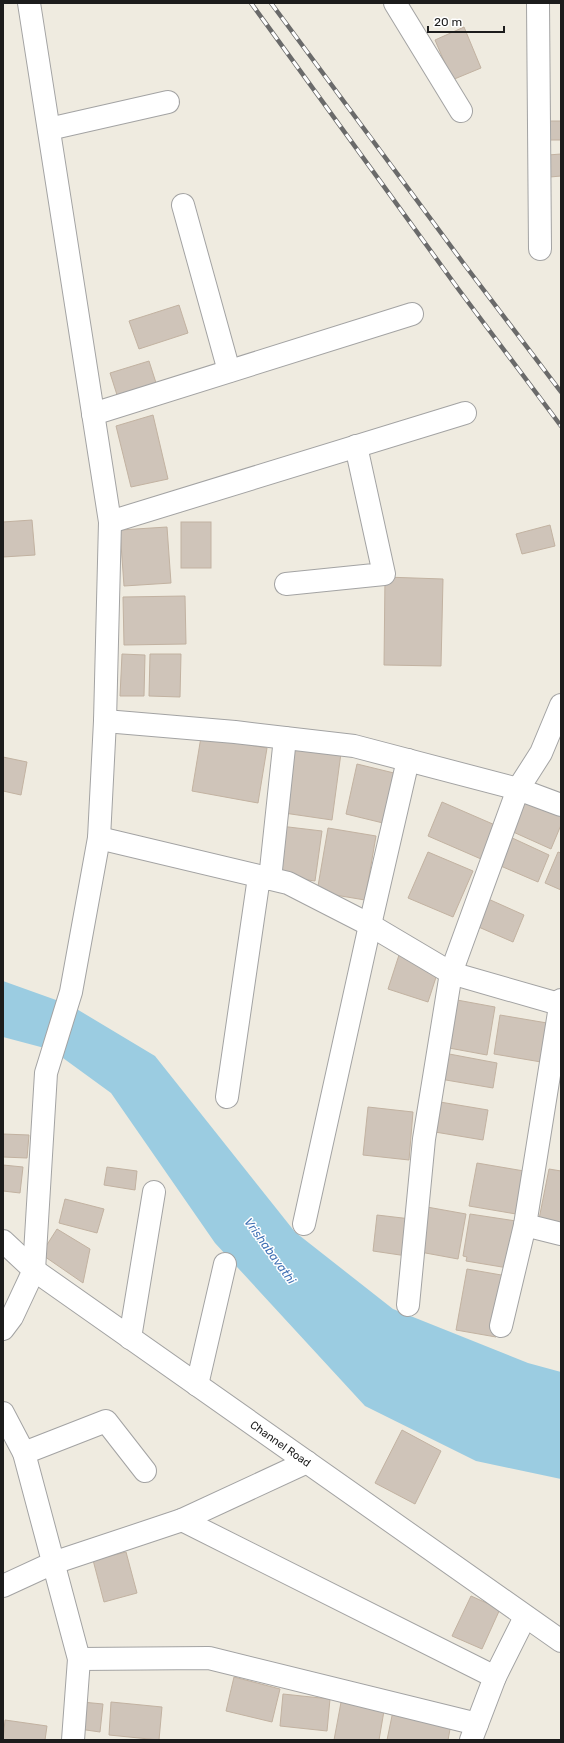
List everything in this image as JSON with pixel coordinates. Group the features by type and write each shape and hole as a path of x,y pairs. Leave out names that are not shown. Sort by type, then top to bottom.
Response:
{"street":[{"path":"3,1329 12,1317 34,1270 46,1073 71,992 99,838 105,721 110,522 29,3"},
{"path":"395,3 461,111"},
{"path":"538,3 540,249"},
{"path":"49,129 168,102"},
{"path":"184,205 230,371"},
{"path":"93,414 412,314"},
{"path":"110,522 465,413"},
{"path":"286,584 384,574 356,446"},
{"path":"408,1305 424,1139 452,973 518,788 541,753 561,705"},
{"path":"105,721 354,746 518,788 561,805"},
{"path":"227,1097 264,878 285,738"},
{"path":"304,1224 408,760"},
{"path":"99,838 288,884 370,925 452,973 560,1002 525,1225 501,1326"},
{"path":"130,1338 154,1192"},
{"path":"525,1225 561,1234"},
{"name":"Channel Road","path":"3,1242 34,1270 561,1641"},
{"path":"197,1386 225,1264"},
{"path":"3,1413 24,1453 79,1659 73,1740"},
{"path":"24,1453 106,1421 144,1470"},
{"path":"3,1586 53,1563 182,1520 307,1462"},
{"path":"182,1520 495,1677"},
{"path":"79,1659 209,1658 474,1732 495,1677 525,1617"}],"water":[{"name":"Vrishabavathi","path":"3,981 70,1005 155,1056 295,1232 393,1309 528,1363 561,1372 561,1479 476,1461 365,1406 215,1243 111,1093 52,1050 3,1037"}],"building":[{"path":"464,27 481,68 452,80 435,40"},
{"path":"549,121 561,121 561,140 549,140"},
{"path":"561,154 561,176 550,177 548,155"},
{"path":"179,305 188,333 139,349 129,321"},
{"path":"149,361 157,386 118,398 110,373"},
{"path":"153,415 168,479 131,487 116,426"},
{"path":"32,520 35,555 3,557 3,522"},
{"path":"181,522 211,522 211,568 181,568"},
{"path":"550,525 555,546 522,554 516,534"},
{"path":"167,527 171,583 124,586 120,530"},
{"path":"385,577 443,579 441,666 384,665"},
{"path":"185,596 186,644 124,645 123,597"},
{"path":"122,654 145,655 144,696 120,696"},
{"path":"150,654 181,654 180,697 149,696"},
{"path":"201,737 267,748 258,803 192,791"},
{"path":"293,746 341,753 332,820 284,813"},
{"path":"3,757 27,762 21,795 3,791"},
{"path":"357,764 394,773 383,823 346,814"},
{"path":"524,800 561,816 561,825 551,849 511,831"},
{"path":"442,802 495,825 481,859 428,836"},
{"path":"280,826 322,831 315,881 273,875"},
{"path":"328,828 376,836 365,900 317,892"},
{"path":"508,836 549,855 538,882 496,864"},
{"path":"428,852 473,871 453,917 408,898"},
{"path":"558,852 561,853 561,890 545,883"},
{"path":"486,898 524,915 513,942 474,925"},
{"path":"399,955 439,968 428,1002 388,989"},
{"path":"457,1000 495,1007 487,1055 449,1048"},
{"path":"500,1015 553,1024 547,1063 494,1054"},
{"path":"444,1053 497,1063 493,1088 440,1079"},
{"path":"434,1101 488,1110 483,1140 429,1131"},
{"path":"368,1107 413,1112 409,1160 363,1155"},
{"path":"3,1134 29,1135 27,1158 3,1157"},
{"path":"477,1163 524,1171 516,1214 469,1206"},
{"path":"3,1165 23,1167 20,1193 3,1191"},
{"path":"107,1167 137,1171 135,1190 104,1185"},
{"path":"549,1169 561,1171 561,1223 539,1219"},
{"path":"65,1199 104,1209 97,1233 59,1223"},
{"path":"427,1207 466,1214 458,1259 420,1252"},
{"path":"470,1214 516,1221 508,1268 466,1261 467,1257 463,1256"},
{"path":"377,1215 411,1219 407,1256 373,1251"},
{"path":"57,1229 90,1249 83,1283 41,1254"},
{"path":"467,1269 507,1276 496,1337 456,1330"},
{"path":"402,1430 441,1451 415,1504 375,1483"},
{"path":"126,1552 137,1593 104,1602 93,1560"},
{"path":"471,1596 500,1609 482,1649 452,1636"},
{"path":"234,1677 280,1689 272,1722 226,1711"},
{"path":"283,1694 330,1699 327,1731 280,1726"},
{"path":"342,1697 385,1705 379,1740 334,1740"},
{"path":"82,1702 103,1704 100,1732 79,1729"},
{"path":"111,1702 162,1707 159,1740 109,1735"},
{"path":"393,1711 451,1724 448,1740 387,1740"},
{"path":"5,1720 47,1726 45,1740 3,1740"}],"railway":[{"path":"251,3 459,290 561,426"},
{"path":"271,3 464,264 561,392"}]}
